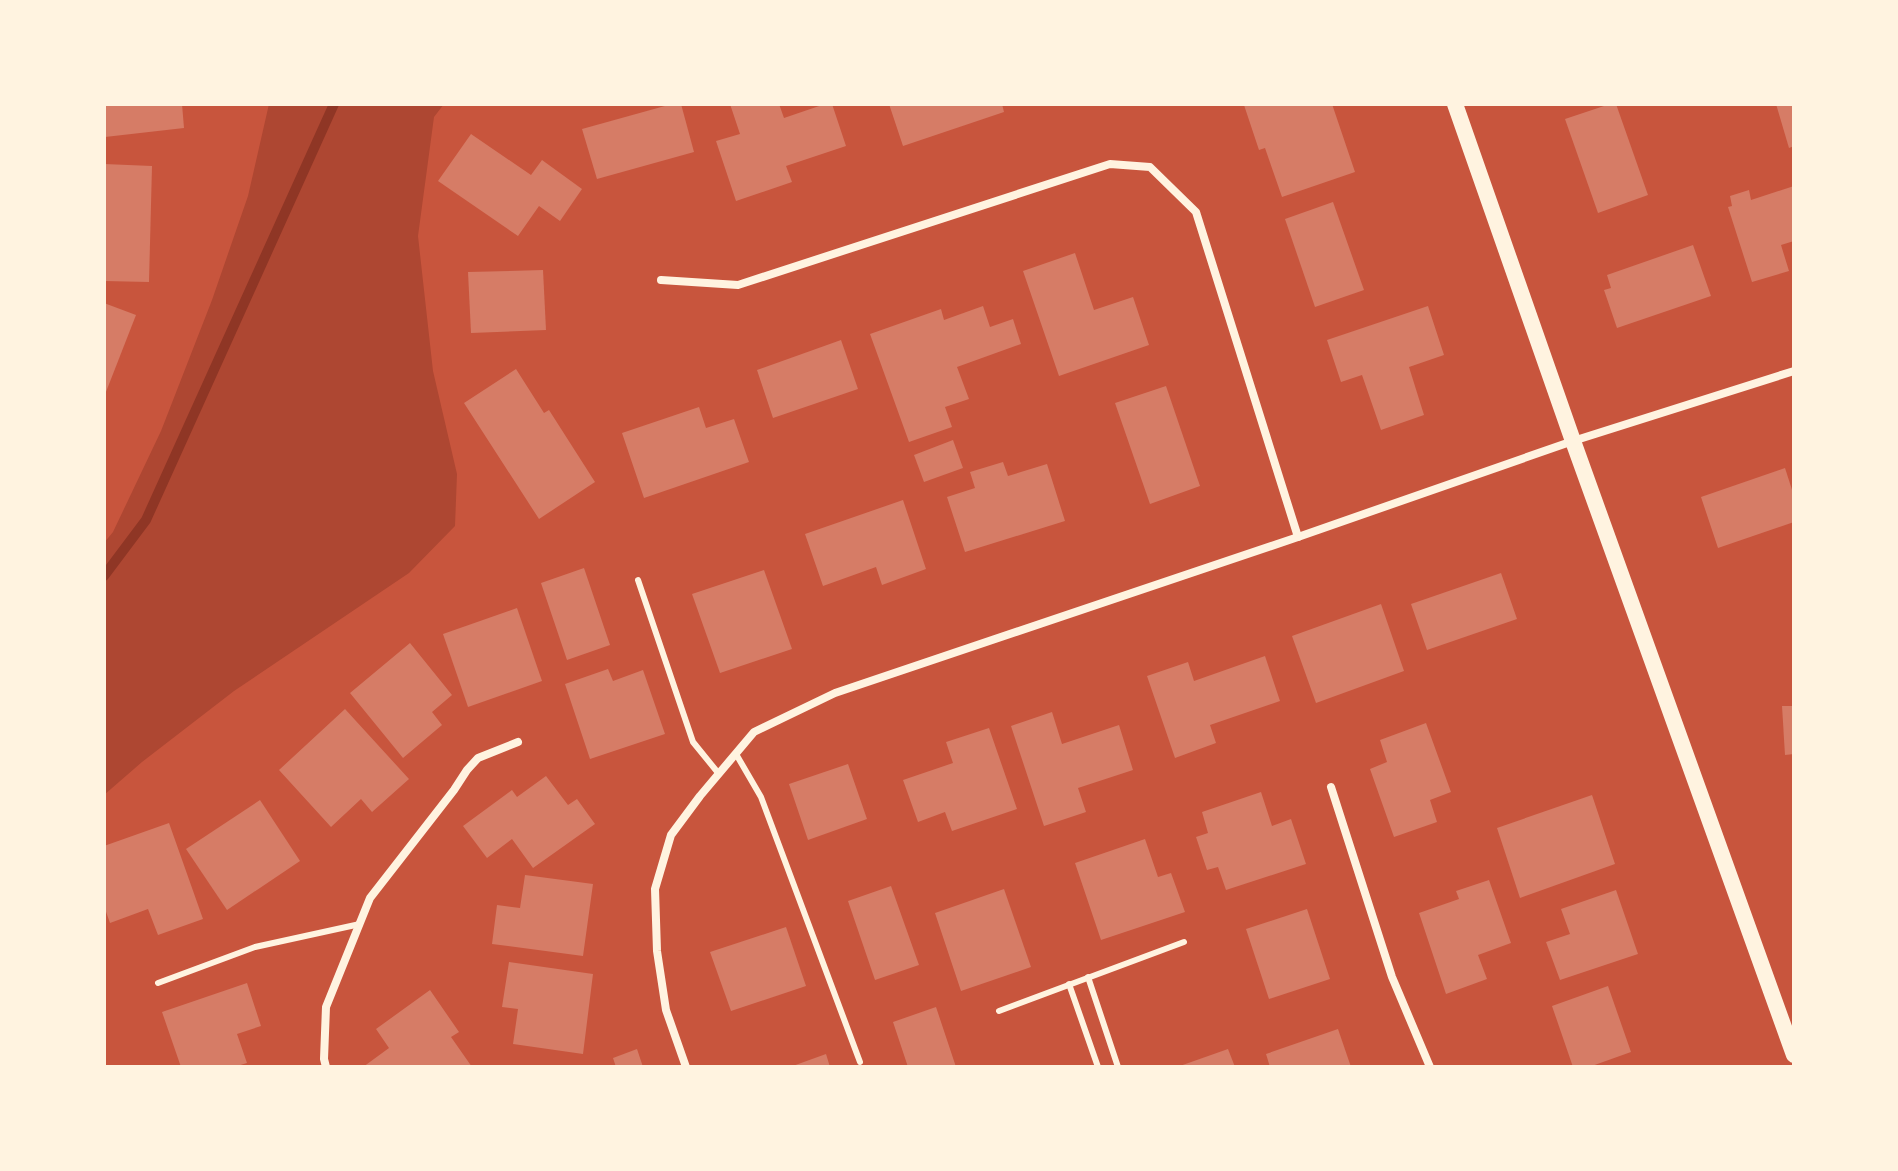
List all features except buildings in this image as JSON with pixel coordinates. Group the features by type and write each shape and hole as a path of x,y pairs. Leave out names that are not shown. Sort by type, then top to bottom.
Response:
{"main road":[{"path":"1455,104 1794,1055"}],"street":[{"path":"661,280 738,285 1110,164 1150,167 1196,212 1298,537"},
{"path":"686,1067 666,1010 657,951 655,889 671,835 754,732 835,693 1573,441 1794,371"},
{"path":"326,1067 326,1007 370,898 478,758 518,742"},
{"path":"1331,787 1392,977 1430,1067"}],"lane":[{"path":"638,580 693,742 719,774"},
{"path":"736,754 761,797 860,1062"},
{"path":"158,983 255,947 360,924"},
{"path":"999,1011 1184,942"},
{"path":"1088,977 1118,1067"},
{"path":"1069,984 1098,1067"}],"shaded area":[{"path":"269,104 444,104 434,117 418,236 433,371 457,474 455,526 409,573 234,691 104,795 104,543 113,532 161,431 212,300 248,196"}],"waterway":[{"path":"104,576 146,520 334,104"}]}
